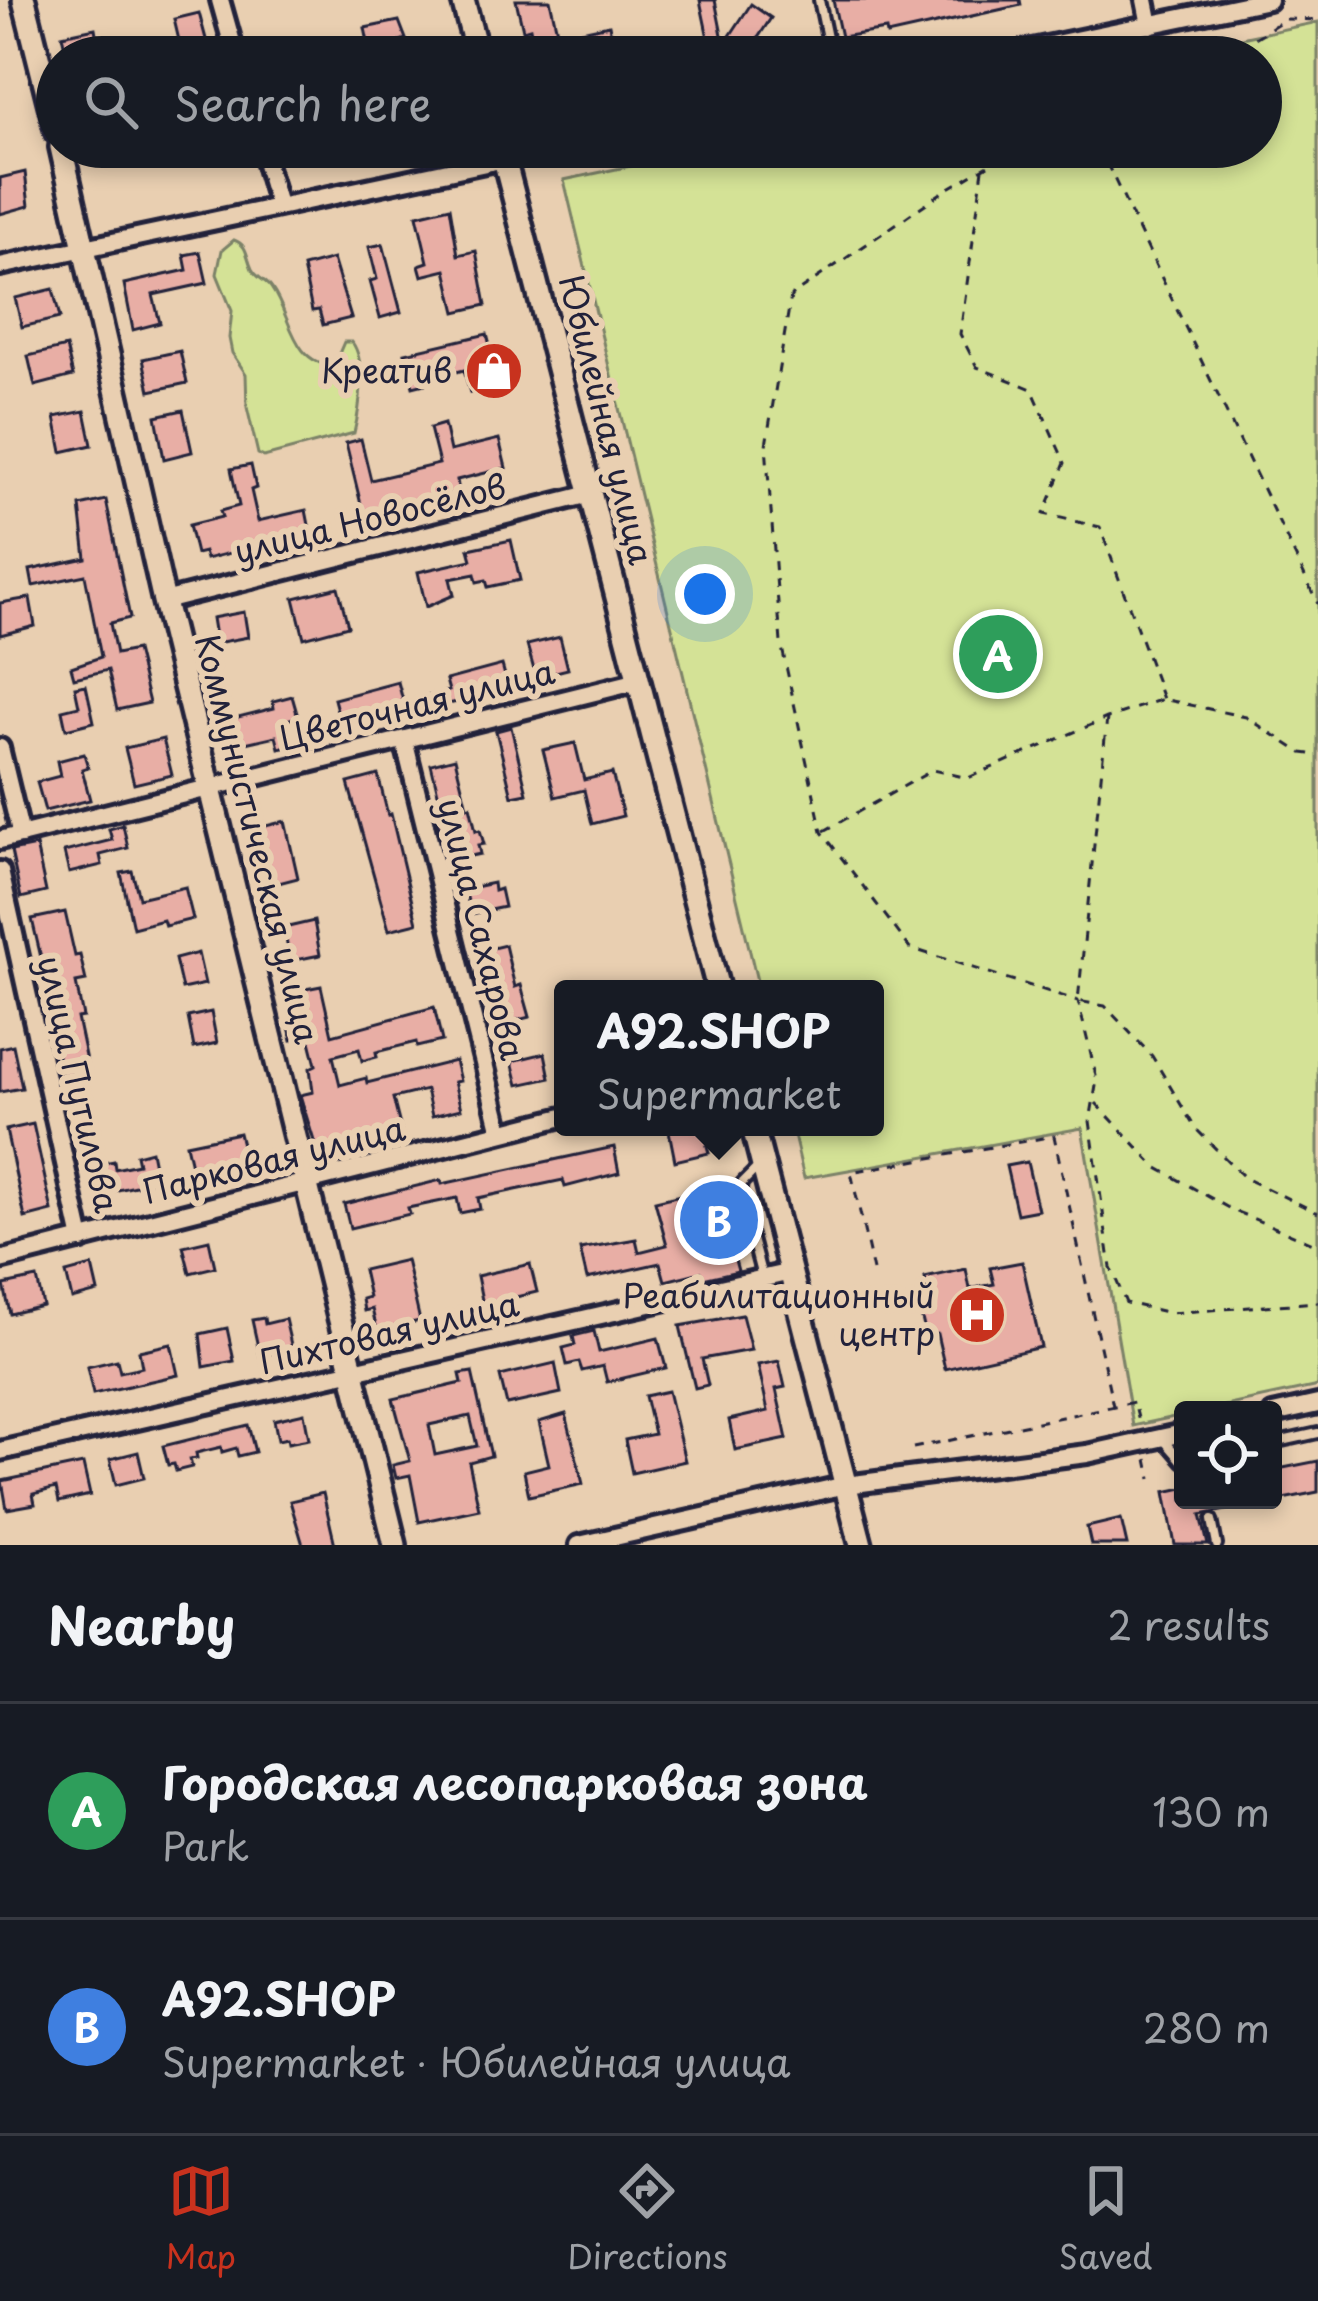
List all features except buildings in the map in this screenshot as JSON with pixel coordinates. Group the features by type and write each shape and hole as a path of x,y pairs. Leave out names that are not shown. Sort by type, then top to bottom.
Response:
{"street":[{"path":"24,0 36,48"},
{"path":"220,0 230,36"},
{"path":"463,0 472,36"},
{"path":"1145,0 1150,25"},
{"path":"1096,36 1268,0"},
{"name":"Коммунистическая улица","path":"66,168 164,601 395,1545"},
{"path":"267,168 278,206"},
{"path":"0,266 439,168"},
{"name":"Юбилейная улица","path":"507,168 716,980"},
{"name":"улица Новосёлов","path":"164,601 590,494"},
{"name":"Цветочная улица","path":"0,840 639,681"},
{"name":"улица Сахарова","path":"404,740 501,1132"},
{"path":"0,748 22,835"},
{"name":"улица Путилова","path":"0,871 82,1240"},
{"name":"Парковая улица","path":"0,1260 554,1119"},
{"path":"755,1136 861,1545"},
{"name":"Пихтовая улица","path":"0,1450 790,1272"},
{"path":"1282,1412 1318,1404"},
{"path":"579,1545 846,1485 1087,1454 1174,1435"}],"lane":[{"path":"819,0 827,36"},
{"path":"762,1162 742,1183 740,1195 762,1279"},
{"path":"1282,1441 1318,1433"},
{"path":"1162,1438 1174,1452"},
{"path":"1212,1520 1217,1545"}],"path":[{"path":"1259,36 1286,19 1318,20"},
{"path":"983,168 960,334 976,367 1032,389 1065,463 1044,514 1100,527 1163,699"},
{"path":"983,168 791,296 766,445 781,644 822,832 910,948 1105,1006 1152,1056 1195,1128 1245,1178 1318,1213"},
{"path":"1109,168 1318,604"},
{"path":"822,832 933,770 968,778 1163,699 1246,717 1302,753 1318,755"},
{"path":"1107,718 1078,1001 1097,1080 1090,1121 1111,1268 1126,1303 1170,1313 1318,1302"},
{"path":"1094,1101 1156,1167 1232,1210 1318,1245"},
{"path":"873,1271 851,1172 1054,1136 1113,1406"},
{"path":"913,1448 1134,1402 1151,1479"}],"green space":[{"path":"1318,22 1318,1386 1248,1401 1174,1401 1174,1417 1133,1426 1082,1128 804,1178 794,1136 884,1136 884,980 757,980 564,180 621,168 1282,168 1282,36 1251,36"},
{"path":"234,240 244,248 254,272 272,289 294,337 309,357 334,365 344,342 352,342 361,373 354,433 264,457 258,454 247,407 246,374 232,353 229,338 232,311 217,274 222,250"}],"place":[{"name":"Креатив","path":"494,371"},
{"name":"Городская лесопарковая зона","path":"998,654"},
{"name":"A92.SHOP","path":"719,1220"},
{"name":"Реабилитационный центр","path":"977,1315"}]}
